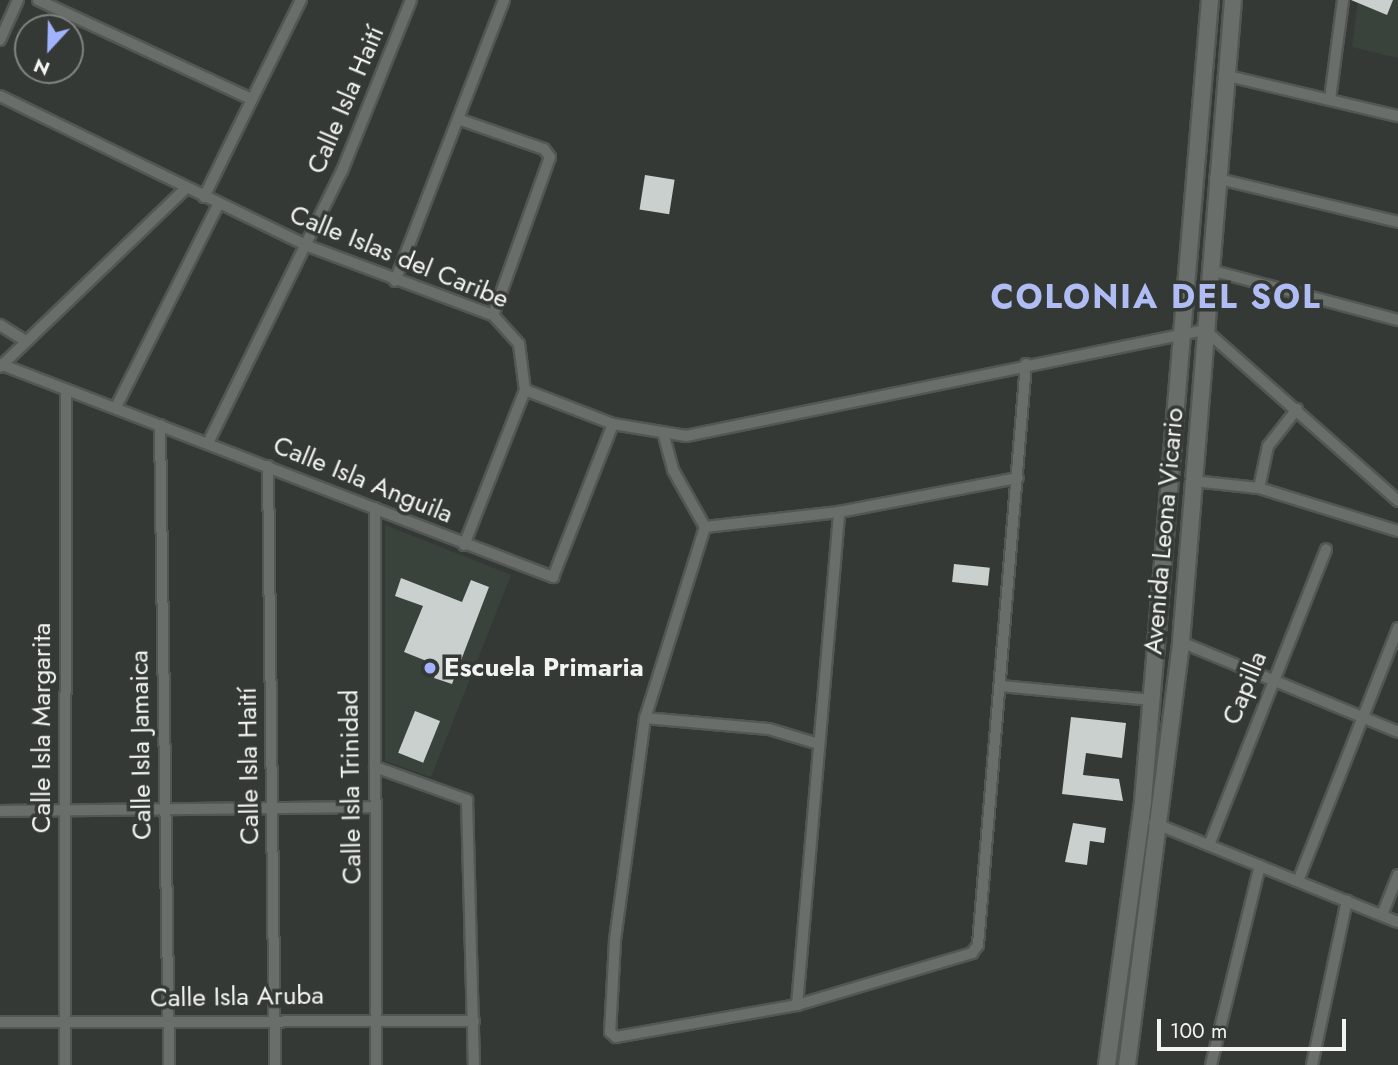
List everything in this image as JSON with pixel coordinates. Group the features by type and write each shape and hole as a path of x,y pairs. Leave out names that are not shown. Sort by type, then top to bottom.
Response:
{"street":[{"path":"0,40 18,0"},
{"path":"38,0 249,98"},
{"path":"204,197 249,98 301,0"},
{"name":"Calle Isla Haití","path":"208,443 307,246 411,0"},
{"path":"395,281 504,0"},
{"name":"Avenida Leona Vicario","path":"1107,1065 1141,819 1185,330 1210,0"},
{"name":"Avenida Leona Vicario","path":"1123,1065 1160,826 1181,642 1215,178 1234,0"},
{"path":"1330,99 1342,0"},
{"path":"1224,75 1398,116"},
{"name":"Calle Islas del Caribe","path":"0,96 185,189 307,246 395,281 493,315 519,344 525,390"},
{"path":"458,119 548,152 493,315"},
{"path":"1215,178 1398,222"},
{"path":"1,365 24,340 83,292 185,189"},
{"path":"116,407 218,205"},
{"path":"1210,270 1398,320"},
{"path":"0,325 24,340"},
{"path":"464,545 525,390 613,424 664,436 1185,330 1205,330 1398,501"},
{"path":"664,436 673,470 705,527 645,718 627,827 610,1032 642,1033 797,1005 972,953 978,945 1026,364"},
{"name":"Calle Isla Anguila","path":"1,365 268,466 464,545 557,577 613,424"},
{"name":"Calle Isla Margarita","path":"65,1065 66,390"},
{"path":"1259,488 1268,446 1297,409"},
{"name":"Calle Isla Jamaica","path":"160,425 169,1065"},
{"name":"Calle Isla Haití","path":"268,466 275,1065"},
{"path":"705,527 839,512 1018,478"},
{"path":"1193,481 1259,488 1398,531"},
{"name":"Calle Isla Trinidad","path":"375,508 376,1065"},
{"path":"797,1005 839,512"},
{"name":"Capilla","path":"1209,845 1326,549"},
{"path":"1297,881 1398,628"},
{"path":"1181,642 1398,732"},
{"path":"1000,686 1152,699"},
{"path":"645,718 769,729 819,744"},
{"path":"375,767 467,800 474,1065"},
{"path":"0,811 272,805 374,807"},
{"path":"1141,819 1398,922"},
{"path":"1210,1065 1260,866"},
{"path":"1382,915 1398,875"},
{"path":"1312,1065 1347,901"},
{"name":"Calle Isla Aruba","path":"0,1022 376,1018 474,1021"}],"shaded area":[{"path":"1358,0 1398,0 1398,58 1352,47"},
{"name":"Escuela Primaria","path":"385,525 511,575 431,777 385,761"}],"building":[{"path":"1351,0 1393,0 1387,15"},
{"path":"645,175 675,180 669,214 640,210"},
{"path":"954,564 990,568 988,586 952,582"},
{"path":"401,578 462,602 471,580 489,587 452,684 434,678 439,666 404,652 423,606 395,596"},
{"path":"415,711 440,721 423,763 398,753"},
{"path":"1071,717 1126,723 1122,758 1086,753 1083,775 1119,779 1123,801 1062,794"},
{"path":"1073,823 1106,828 1104,843 1090,841 1087,865 1065,862"}],"place":[{"name":"Escuela Primaria","path":"430,668"}],"district":[{"name":"COLONIA DEL SOL","path":"1156,297"}]}
